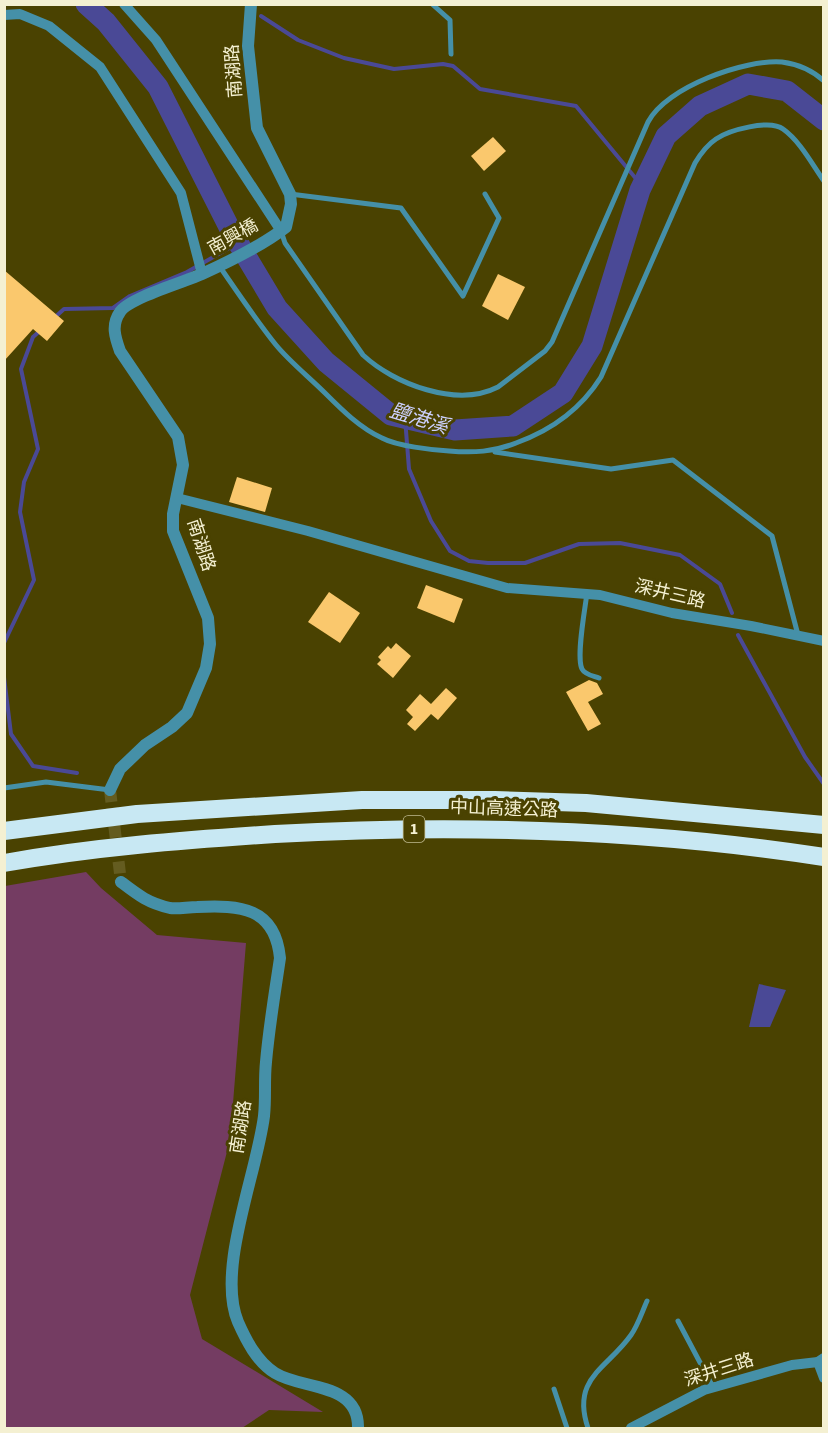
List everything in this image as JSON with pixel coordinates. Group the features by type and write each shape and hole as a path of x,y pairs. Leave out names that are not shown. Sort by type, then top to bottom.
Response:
{"highway":[{"name":"中山高速公路","path":"4,831 137,814 362,800 586,803 824,825"},
{"name":"中山高速公路","path":"4,863 70,851 189,839 441,828 562,832 668,839 824,856"}],"street":[{"path":"124,4 156,40 281,231 286,226 291,204 290,194"},
{"name":"南湖路","path":"251,4 248,46 257,128 290,194"},
{"path":"4,15 20,14 49,26 100,67 181,193 202,274"},
{"name":"南興橋","path":"202,274 281,231"},
{"name":"南湖路","path":"110,790 120,769 145,745 171,728 187,713 206,668 210,644 208,618 173,531 173,514 183,465 178,437 120,351 114,337 114,323 120,310 133,301 202,274"},
{"name":"深井三路","path":"177,498 308,531 507,588 587,593 672,613 824,641"},
{"name":"南湖路","path":"121,882 146,901 172,908 240,907 255,912 268,924 278,944 280,958 266,1064 264,1117 237,1241 232,1275 232,1306 252,1349 263,1364 288,1380 330,1390 341,1395 355,1412 358,1428"},
{"path":"820,1360 824,1378"},
{"name":"深井三路","path":"631,1428 676,1403 713,1387 792,1365 820,1360"}],"lane":[{"path":"432,4 450,20 451,54"},
{"path":"281,231 285,243 298,262 363,355 375,366 422,390 462,394 489,392 545,351 552,342 648,122 656,110 669,98 704,80 743,67 770,62 786,63 801,68 824,81"},
{"path":"219,266 277,346 352,418 370,431 389,441 436,451 471,453 492,451 525,440 564,419 592,391 601,377 695,163 705,147 723,135 756,126 768,125 781,128 794,140 824,181"},
{"path":"290,194 401,208 463,296 499,218 485,194"},
{"path":"492,451 611,469 673,460 772,537 798,637"},
{"path":"587,593 580,654 582,670 599,678"},
{"path":"4,789 46,782 110,790"},
{"path":"588,1428 582,1412 588,1381 632,1335 647,1301"},
{"path":"678,1321 713,1387"},
{"path":"554,1389 567,1428"}],"shaded area":[{"path":"86,872 101,888 157,935 246,943 230,1140 190,1295 202,1339 323,1412 269,1410 242,1428 5,1428 5,886"},
{"path":"759,984 786,990 770,1027 749,1027"}],"building":[{"path":"493,137 506,151 484,171 471,156"},
{"path":"4,270 64,321 47,341 33,329 4,361"},
{"path":"498,274 525,287 508,320 482,306"},
{"path":"237,477 272,488 265,512 229,502"},
{"path":"426,585 463,599 454,623 417,608"},
{"path":"329,592 360,613 340,643 308,622"},
{"path":"396,643 411,656 393,678 377,664 381,660 378,657 388,646 391,649"},
{"path":"589,680 597,683 603,694 588,702 601,724 588,731 566,692"},
{"path":"446,688 457,698 438,720 431,714 415,731 407,724 413,717 406,710 420,694 431,704"}],"waterway":[{"name":"鹽港溪","path":"86,4 106,22 158,87 231,231 277,308 326,362 391,415 455,430 513,426 563,393 592,346 640,190 666,136 700,106 748,84 787,91 824,120"},
{"path":"261,16 298,40 344,58 394,69 443,64 453,66 480,89 576,106 642,186"},
{"path":"53,319 64,309 113,308 130,296 187,272 238,243"},
{"path":"4,643 34,580 20,512 24,482 38,449 21,369 33,337 41,330"},
{"path":"405,418 409,469 431,521 450,551 469,561 488,563 525,563 579,544 620,543 680,555 720,584 732,613"},
{"path":"738,635 805,757 824,784"},
{"path":"4,677 11,734 33,766 77,773"}],"tunnel":[{"path":"110,790 121,882"}]}
